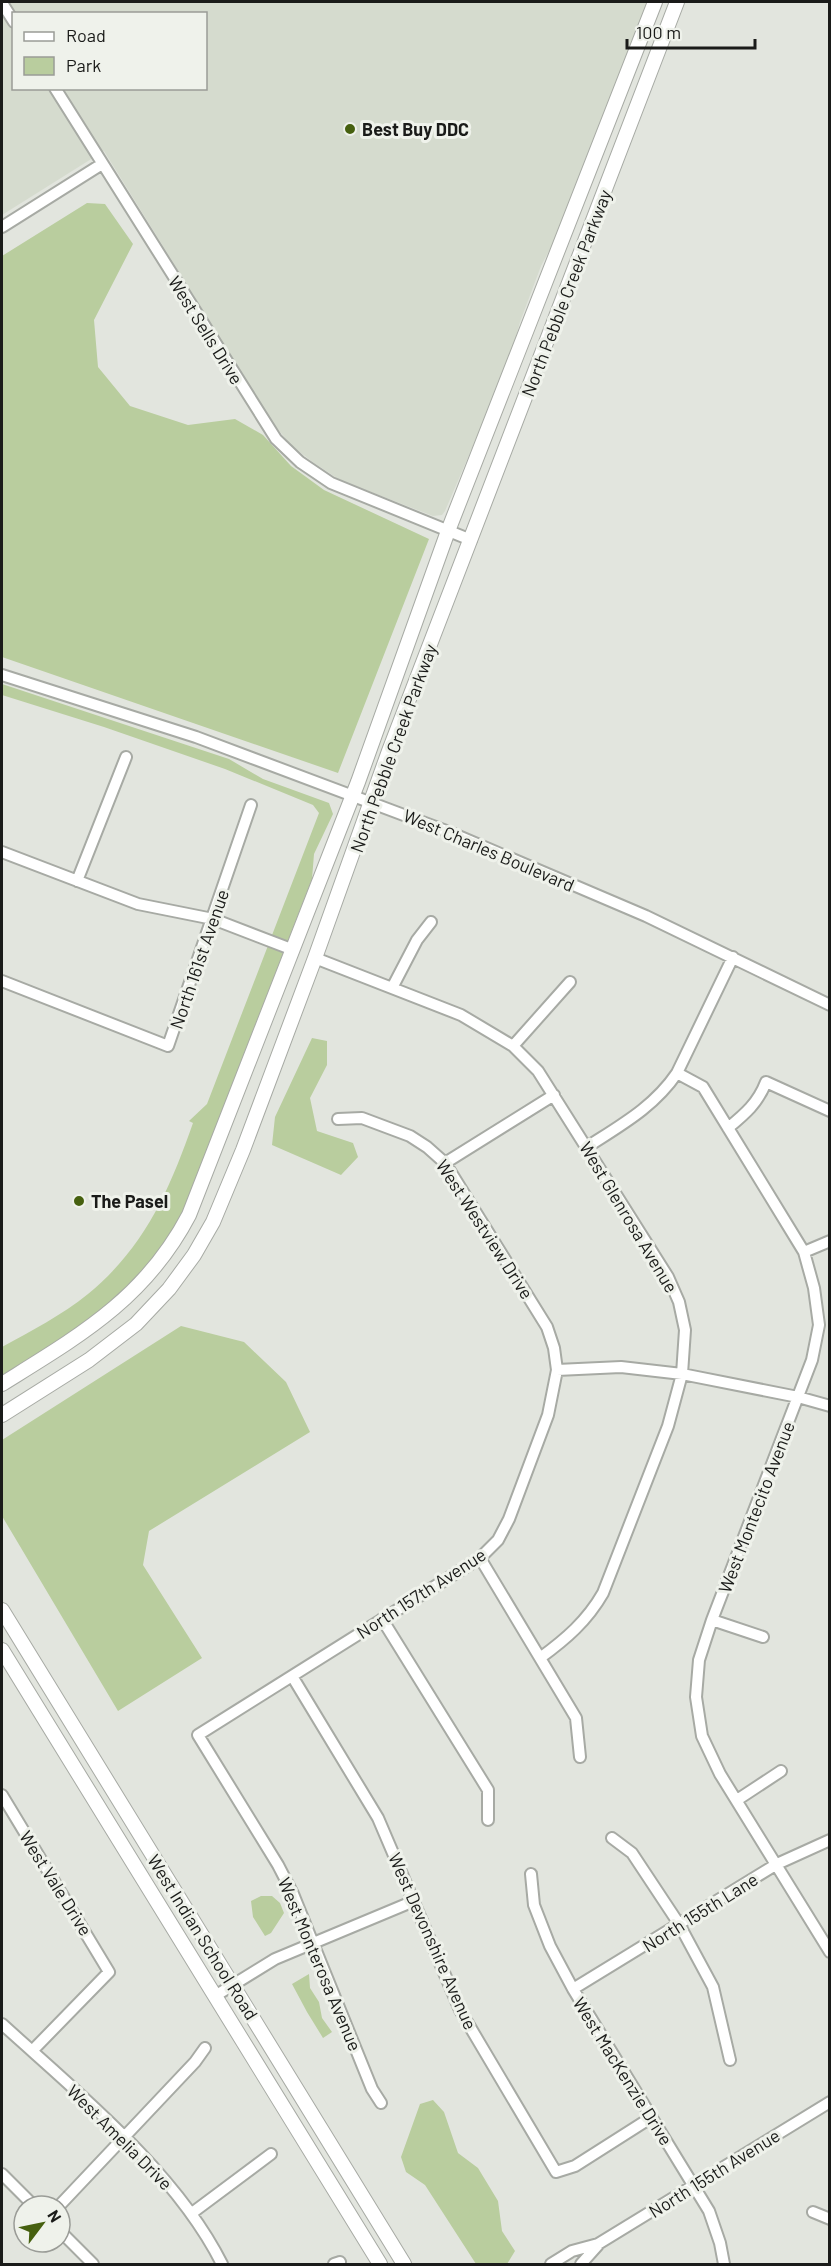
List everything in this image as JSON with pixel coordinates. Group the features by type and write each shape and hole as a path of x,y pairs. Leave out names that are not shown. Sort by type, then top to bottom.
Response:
{"main road":[{"name":"North Pebble Creek Parkway","path":"2,1384 98,1323 131,1294 151,1272 182,1229 199,1193 351,796 448,531 655,2"},
{"name":"North Pebble Creek Parkway","path":"2,1415 89,1360 124,1335 149,1312 169,1289 205,1237 220,1207 315,958 389,751 677,2"},
{"path":"556,259 576,266"},
{"path":"151,1272 169,1289"},
{"name":"West Indian School Road","path":"2,1610 404,2265"},
{"name":"West Indian School Road","path":"2,1650 380,2265"}],"street":[{"path":"2,3 12,19"},
{"name":"West Sells Drive","path":"56,90 276,439 300,462 331,483 471,540"},
{"path":"2,227 102,164"},
{"name":"West Charles Boulevard","path":"2,675 216,744 449,832 646,916 830,1005"},
{"path":"77,881 126,757"},
{"name":"North 161st Avenue","path":"2,981 168,1046 251,805"},
{"path":"2,852 138,904 213,919 291,949"},
{"path":"392,988 417,940 431,922"},
{"path":"587,1147 637,1115 666,1089 677,1073 733,957"},
{"name":"West Glenrosa Avenue","path":"315,958 461,1015 513,1046 538,1071 554,1095 668,1277 679,1302 685,1330 682,1374 668,1426 603,1593 579,1627 540,1658"},
{"path":"513,1046 570,982"},
{"name":"West Montecito Avenue","path":"677,1073 703,1087 804,1252 814,1288 819,1325 813,1360 712,1620 699,1660 696,1697 702,1736 720,1774 830,1952"},
{"path":"728,1128 749,1111 760,1096 766,1082 830,1112"},
{"path":"445,1163 554,1095"},
{"name":"West Westview Drive","path":"338,1119 362,1118 410,1136 445,1163 547,1327 554,1348 556,1370"},
{"path":"804,1252 830,1241"},
{"path":"556,1370 621,1367 682,1374 798,1396 830,1406"},
{"name":"North 157th Avenue","path":"198,1735 480,1558 498,1540 509,1519 548,1415 556,1370"},
{"path":"480,1558 576,1718 580,1757"},
{"path":"382,1619 488,1790 488,1820"},
{"path":"712,1620 762,1637"},
{"name":"West Devonshire Avenue","path":"292,1676 378,1818 460,2010 556,2172 575,2166 652,2117"},
{"name":"West Monterosa Avenue","path":"198,1735 286,1879 372,2089 381,2103"},
{"path":"737,1800 781,1772"},
{"name":"West Vale Drive","path":"2,1795 109,1972 32,2051"},
{"path":"612,1838 632,1853 679,1924 713,1987 730,2060"},
{"name":"North 155th Lane","path":"573,1989 777,1864 830,1840"},
{"name":"West MacKenzie Drive","path":"531,1875 534,1905 550,1946 573,1989 709,2211 723,2265"},
{"path":"215,1996 275,1959 414,1901"},
{"name":"West Amelia Drive","path":"2,2024 171,2186 192,2213 222,2265"},
{"path":"71,2194 195,2062 205,2048"},
{"name":"North 155th Avenue","path":"551,2265 572,2251 598,2244 830,2102"},
{"path":"192,2213 271,2154"},
{"path":"2,2174 22,2194"},
{"path":"813,2212 830,2219"},
{"path":"72,2243 93,2265"},
{"name":"North 155th Avenue","path":"581,2265 598,2244"}],"shaded area":[{"path":"2,2 648,2 558,234 541,266 520,322 509,362 442,515 433,516 340,480 291,445 272,422 104,151 2,215"}],"green space":[{"path":"87,203 105,204 133,244 94,320 98,367 130,406 188,425 235,419 263,435 291,466 324,490 429,539 338,773 2,657 2,256"},
{"path":"2,684 229,759 263,779 329,803 333,814 314,854 312,879 181,1216 147,1267 118,1297 70,1334 2,1376 2,1347 57,1316 88,1294 125,1257 153,1216 184,1148 193,1123 189,1121 207,1104 319,813 313,805 225,769 2,695"},
{"path":"312,1038 327,1041 327,1065 310,1098 317,1131 353,1143 358,1157 341,1175 272,1145 275,1117"},
{"path":"181,1326 244,1342 286,1382 310,1432 149,1531 143,1565 202,1658 118,1711 2,1516 2,1440"},
{"path":"261,1896 272,1896 280,1903 284,1913 271,1933 265,1936 253,1917 251,1901"},
{"path":"309,1974 310,1988 319,2002 322,2018 332,2032 323,2038 292,1984"},
{"path":"433,2100 444,2112 458,2153 478,2168 498,2201 502,2231 515,2251 507,2264 476,2264 425,2185 406,2172 401,2157 420,2104"}],"place":[{"name":"Best Buy DDC","path":"350,129"},
{"name":"The Pasel","path":"79,1201"}]}
